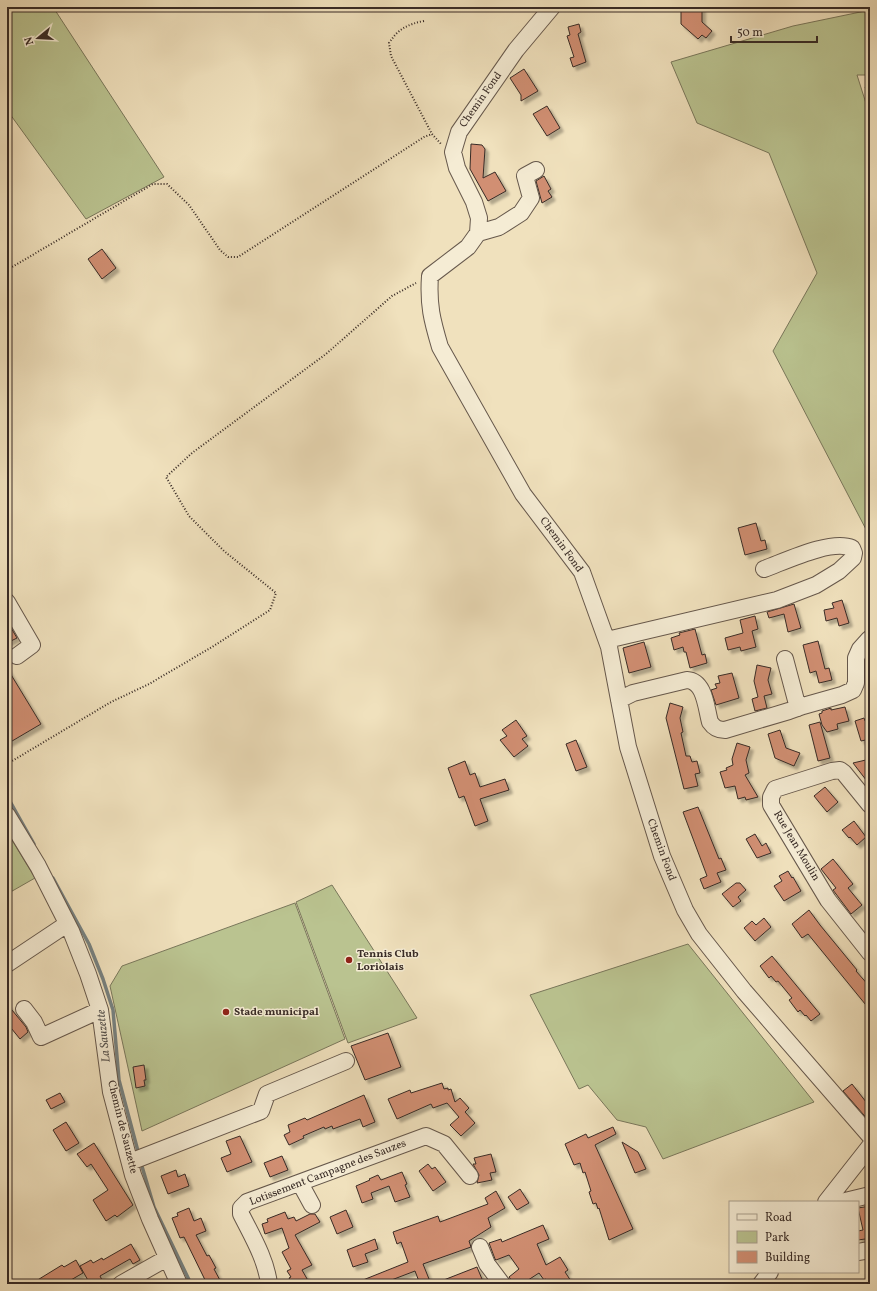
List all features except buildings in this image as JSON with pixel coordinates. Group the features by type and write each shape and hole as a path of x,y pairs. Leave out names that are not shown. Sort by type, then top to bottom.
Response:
{"street":[{"name":"Chemin Fond","path":"453,152 459,132 516,50 552,7"},
{"path":"430,276 468,247 478,233 479,218 474,202 456,168 453,152"},
{"path":"478,233 499,227 521,213 531,198 525,176 536,170"},
{"name":"Chemin Fond","path":"430,276 428,295 432,321 440,347 523,494 582,572 607,640 628,747 662,856 685,910 699,934 744,991 870,1136"},
{"path":"607,640 777,600 816,585 839,571 853,558 854,553 852,548 848,546 812,550 764,568"},
{"path":"7,602 32,645 17,656"},
{"path":"619,700 633,693 687,680 693,680 699,684 702,689 710,722 719,730 725,730 842,695 852,690 856,683 856,658 860,649 869,639"},
{"path":"785,659 798,708"},
{"name":"Rue Jean Moulin","path":"870,805 840,770 832,771 775,789 771,797 771,805 828,900 870,953"},
{"name":"Chemin de Sauzette","path":"7,815 38,866 67,924 88,974 100,1010 111,1092 133,1175 150,1219 179,1284"},
{"path":"7,964 67,924"},
{"path":"24,1009 34,1022 41,1037 100,1010"},
{"path":"130,1162 261,1111 267,1094 346,1061"},
{"name":"Lotissement Campagne des Sauzes","path":"269,1284 268,1272 241,1214 241,1208 247,1202 426,1136 444,1144 470,1176"},
{"path":"827,1201 870,1146"},
{"path":"300,1183 312,1205"},
{"path":"846,1201 870,1195"},
{"path":"480,1247 487,1264 502,1284"},
{"path":"859,1252 870,1250"},
{"path":"121,1284 167,1258"},
{"path":"761,1284 769,1273"}],"path":[{"path":"424,21 403,27 393,37 389,43 391,56 432,134 443,146 453,152"},
{"path":"865,88 870,86"},
{"path":"7,270 153,184 167,184 189,205 220,250 228,257 238,256 424,137 432,134"},
{"path":"7,764 111,702 149,684 212,647 270,610 276,593 224,551 189,516 166,477 192,454 326,354 392,296 430,276"}],"green space":[{"path":"7,7 53,7 164,177 86,219 7,110"},
{"path":"870,10 870,75 857,75 870,116 870,537 773,351 817,273 769,153 697,123 671,62 793,26"},
{"path":"7,832 35,878 7,894"},
{"name":"Tennis Club Loriolais","path":"332,885 417,1018 348,1043 296,902"},
{"name":"Stade municipal","path":"295,903 345,1039 142,1131 110,986 122,966"},
{"path":"688,944 814,1102 663,1159 646,1127 617,1120 588,1085 579,1089 530,995"}],"waterway":[{"name":"La Sauzette","path":"7,796 34,844"},
{"name":"La Sauzette","path":"53,878 89,944 113,1010 119,1080 139,1155"},
{"name":"La Sauzette","path":"141,1163 154,1207 191,1284"}],"place":[{"name":"Tennis Club Loriolais","path":"349,960"},
{"name":"Stade municipal","path":"226,1012"}]}
